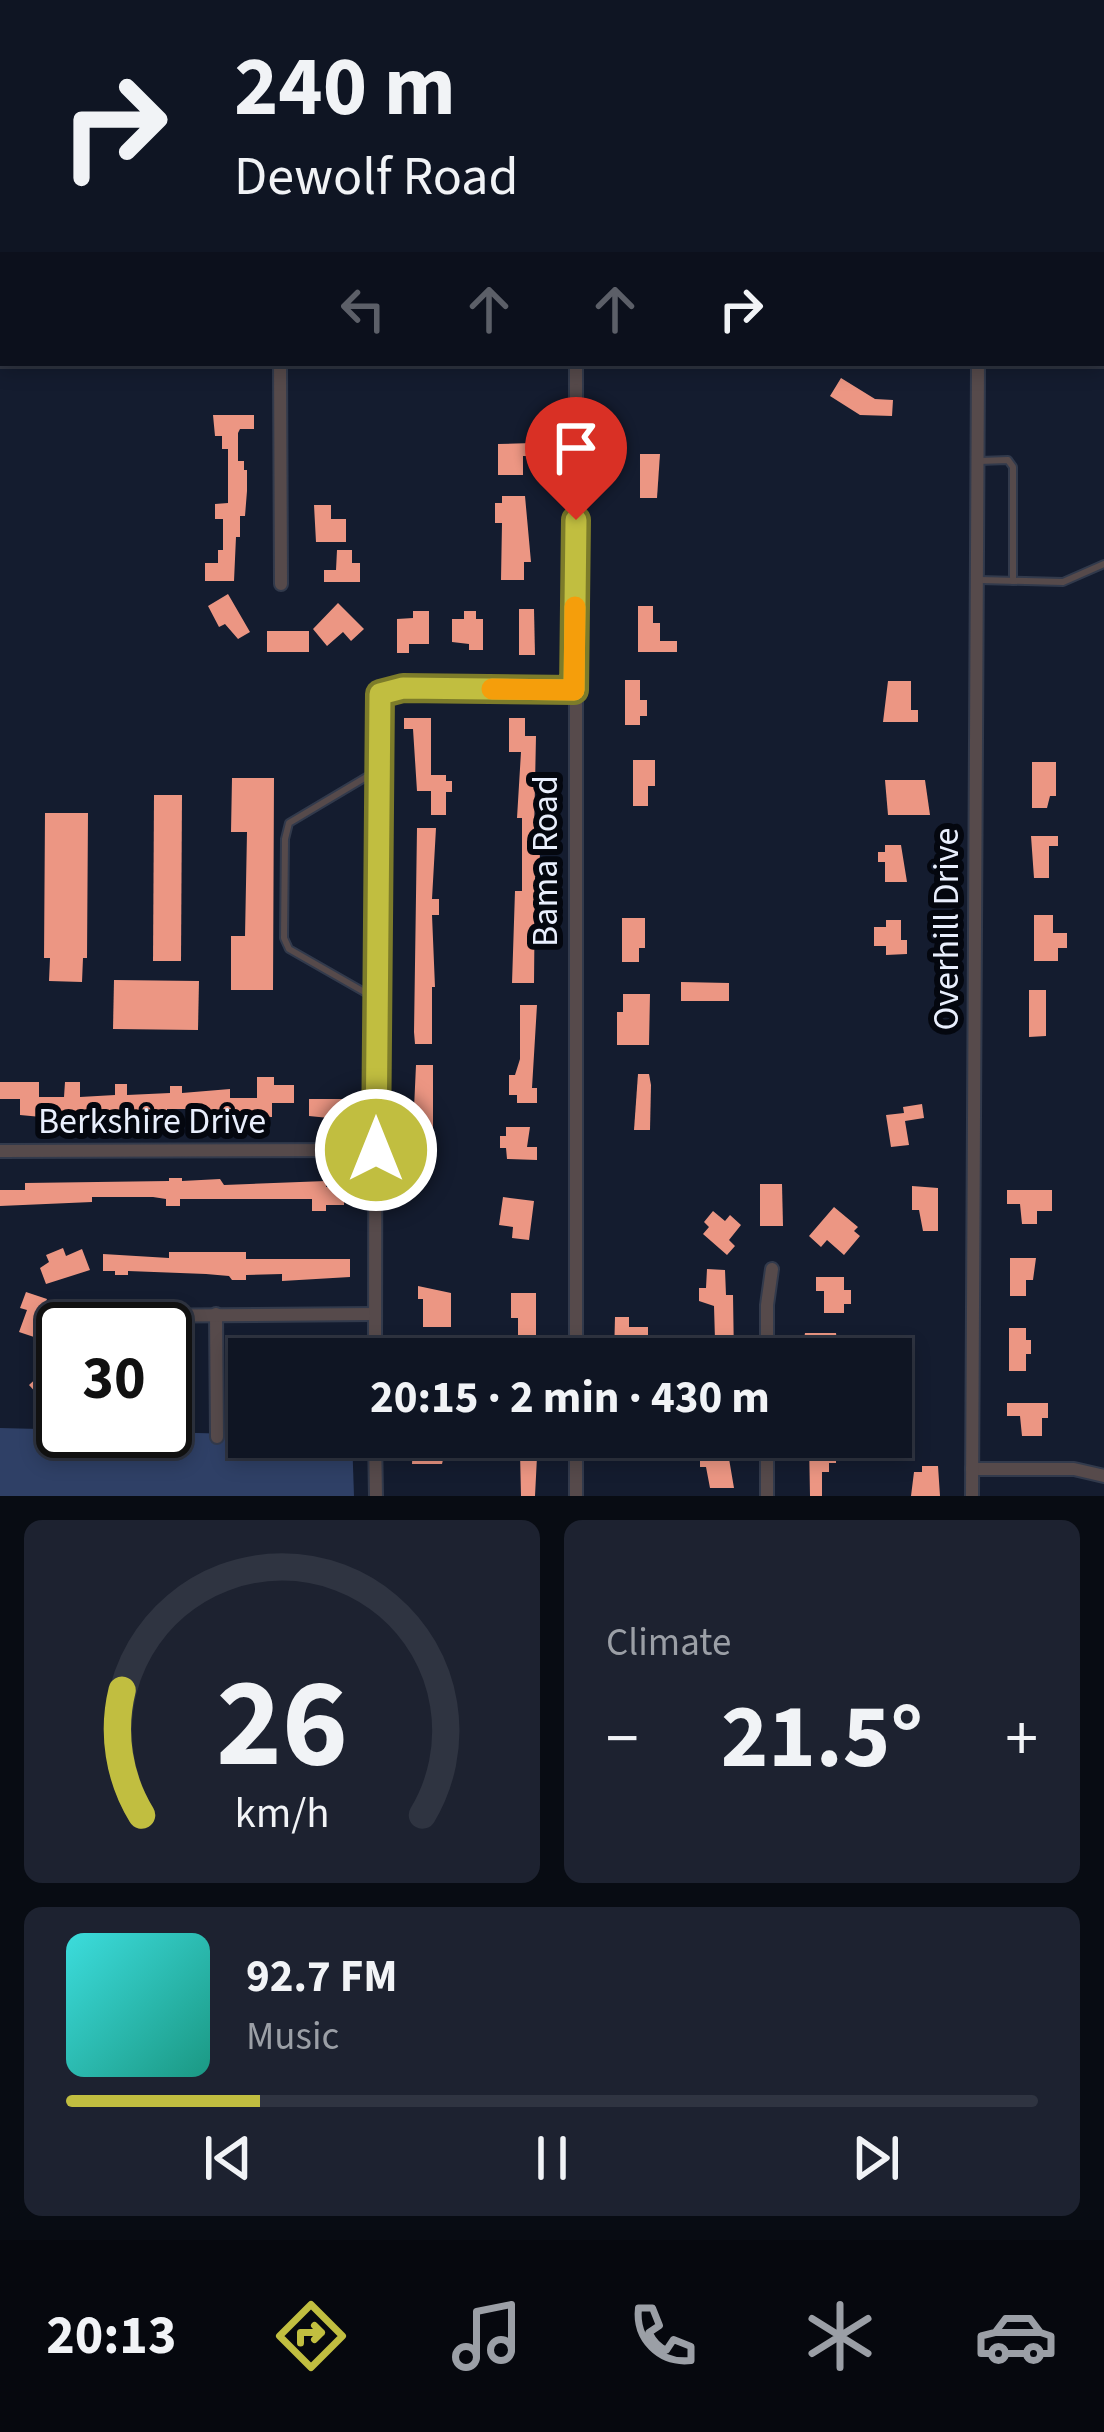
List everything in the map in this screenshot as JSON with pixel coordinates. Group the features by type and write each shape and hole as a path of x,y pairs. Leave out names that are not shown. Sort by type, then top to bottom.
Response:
{"street":[{"path":"280,366 281,584"},
{"name":"Bama Road","path":"576,366 576,1338"},
{"name":"Overhill Drive","path":"972,1496 978,366"},
{"path":"375,1338 380,694 403,688 574,690"},
{"name":"Berkshire Drive","path":"0,1151 376,1150"},
{"path":"767,1338 772,1269"},
{"path":"192,1314 374,1313"},
{"path":"216,1314 217,1437"},
{"path":"375,1458 376,1496"},
{"path":"576,1458 576,1496"},
{"path":"767,1458 767,1496"},
{"path":"972,1469 1074,1469 1104,1475"}],"lane":[{"path":"978,461 1008,460 1013,467 1013,581"},
{"path":"977,580 1063,582 1104,564"},
{"path":"376,771 289,824 284,938 289,949 376,998"}],"shaded area":[{"path":"0,1428 36,1429 36,1458 192,1458 192,1433 228,1434 228,1458 353,1458 354,1496 0,1496"}],"building":[{"path":"841,378 875,399 893,400 892,416 860,415 830,396"},
{"path":"213,415 254,415 254,429 238,433 238,461 244,461 247,470 247,491 240,537 236,537 234,581 205,581 205,563 218,563 218,550 223,550 223,519 215,519 215,504 228,503 228,449 222,449 222,436 215,436"},
{"path":"532,443 532,456 523,456 523,475 498,475 498,444"},
{"path":"640,454 660,454 657,498 640,498"},
{"path":"502,496 525,496 531,562 524,562 524,580 501,580 502,523 495,523 495,503 502,503"},
{"path":"314,505 331,505 331,519 346,519 346,542 316,542"},
{"path":"337,550 352,550 352,563 360,563 360,582 324,582 324,570 336,570"},
{"path":"228,594 250,632 238,639 225,624 219,627 208,606"},
{"path":"338,603 364,629 351,641 343,632 327,646 313,629"},
{"path":"638,606 653,606 660,641 677,641 677,652 638,652"},
{"path":"519,609 534,609 535,655 519,655"},
{"path":"413,611 429,611 429,644 409,644 409,653 397,653 397,619 413,618"},
{"path":"464,611 476,611 476,619 483,619 483,650 452,642 452,619 464,619"},
{"path":"267,631 309,631 309,652 267,652"},
{"path":"625,680 640,680 640,700 647,700 647,716 640,716 640,725 625,725"},
{"path":"888,681 911,681 911,710 918,710 918,722 883,722"},
{"path":"404,718 431,718 431,775 446,775 446,781 452,781 452,792 446,792 446,815 431,815 431,791 417,791 413,729 404,729"},
{"path":"509,718 525,718 525,736 536,736 534,834 539,834 540,860 539,877 535,877 534,983 512,983 515,891 522,891 522,818 517,818 521,752 509,752"},
{"path":"633,760 655,760 655,786 648,786 648,806 633,806"},
{"path":"1032,762 1056,762 1056,796 1050,796 1047,808 1032,808"},
{"path":"232,778 274,778 273,990 231,990 231,936 245,936 247,832 231,832"},
{"path":"885,780 925,780 930,815 888,815"},
{"path":"154,795 182,795 181,961 153,961"},
{"path":"45,813 88,813 87,958 83,958 82,982 49,981 50,958 44,958"},
{"path":"417,828 436,828 432,899 439,899 439,915 432,915 432,1044 415,1044 414,1032"},
{"path":"1031,836 1058,836 1058,846 1049,846 1049,878 1034,878"},
{"path":"885,845 901,845 907,882 885,882 885,862 878,862 878,852 885,852"},
{"path":"1034,915 1053,915 1053,933 1067,933 1067,948 1058,948 1058,961 1034,961"},
{"path":"622,918 645,918 645,948 639,948 639,962 622,962"},
{"path":"886,920 901,920 907,954 886,955 886,946 874,946 874,927 886,927"},
{"path":"114,980 199,981 198,1030 113,1029"},
{"path":"681,982 729,983 729,1001 681,1001"},
{"path":"1029,990 1046,990 1046,1036 1029,1037"},
{"path":"623,994 650,994 649,1045 617,1045 617,1012 623,1012"},
{"path":"520,1005 537,1005 532,1088 537,1088 537,1103 517,1103 517,1095 509,1095 509,1075 515,1075 520,1059"},
{"path":"416,1065 433,1065 429,1164 415,1164 412,1152"},
{"path":"638,1074 649,1074 650,1130 634,1130"},
{"path":"257,1077 274,1077 274,1085 294,1085 294,1103 272,1103 272,1117 236,1116 236,1120 207,1117 207,1109 167,1109 167,1115 93,1113 52,1118 20,1115 20,1099 0,1099 0,1082 39,1082 39,1097 64,1097 65,1082 80,1082 80,1097 115,1095 115,1084 127,1084 127,1095 170,1093 170,1086 182,1086 182,1093 230,1089 230,1098 257,1098"},
{"path":"309,1099 349,1099 349,1120 309,1116"},
{"path":"922,1104 924,1118 905,1121 909,1145 891,1147 886,1115"},
{"path":"506,1127 530,1127 527,1147 537,1147 537,1160 507,1159 506,1148 500,1148"},
{"path":"220,1179 224,1185 326,1181 326,1187 344,1187 344,1205 312,1211 312,1199 180,1199 180,1206 166,1206 166,1199 153,1197 92,1197 92,1202 0,1206 0,1190 25,1190 25,1183"},
{"path":"760,1184 782,1184 783,1226 760,1226"},
{"path":"912,1186 938,1188 938,1231 923,1231 919,1210 912,1210"},
{"path":"1007,1190 1052,1190 1052,1211 1037,1211 1037,1224 1022,1224 1020,1204 1007,1204"},
{"path":"503,1197 534,1201 529,1240 512,1238 513,1227 499,1225"},
{"path":"834,1207 858,1227 854,1231 860,1236 844,1255 827,1240 821,1247 809,1236"},
{"path":"713,1211 725,1221 730,1215 741,1225 729,1240 735,1246 727,1255 703,1234 709,1227 704,1222"},
{"path":"63,1248 66,1256 82,1249 90,1270 46,1284 40,1268 49,1262 46,1255"},
{"path":"169,1252 246,1252 246,1259 350,1259 350,1277 282,1281 282,1274 232,1280 206,1274 128,1271 128,1275 115,1275 115,1271 103,1271 103,1254 169,1258"},
{"path":"1010,1258 1036,1258 1033,1280 1026,1280 1026,1296 1010,1296"},
{"path":"707,1269 725,1270 726,1295 733,1295 734,1338 715,1338 714,1306 699,1301 699,1288 706,1288"},
{"path":"816,1277 844,1277 851,1304 844,1304 844,1313 824,1313 824,1291 816,1291"},
{"path":"418,1286 451,1293 451,1327 423,1327"},
{"path":"26,1292 47,1299 36,1302 36,1338 19,1332 27,1310 20,1308"},
{"path":"511,1293 536,1293 536,1337 518,1337 518,1318 511,1318"},
{"path":"615,1317 629,1317 629,1327 648,1327 648,1338 614,1338"},
{"path":"1009,1328 1026,1328 1026,1340 1031,1340 1026,1371 1009,1371"},
{"path":"805,1333 836,1333 837,1338 804,1338"},
{"path":"1007,1403 1048,1403 1042,1436 1022,1436 1020,1416 1007,1416"},
{"path":"412,1458 443,1458 442,1464 412,1464"},
{"path":"520,1458 537,1458 535,1496 521,1496"},
{"path":"700,1458 729,1458 734,1488 710,1488 706,1467 700,1467"},
{"path":"809,1458 836,1458 836,1463 829,1463 829,1472 822,1472 822,1496 810,1496"},
{"path":"922,1466 938,1466 940,1496 911,1496 914,1472 922,1472"}],"slow traffic":[{"path":"492,689 574,690 575,607"}],"route":[{"path":"376,1150 380,694 403,688 574,690 576,520"}]}
